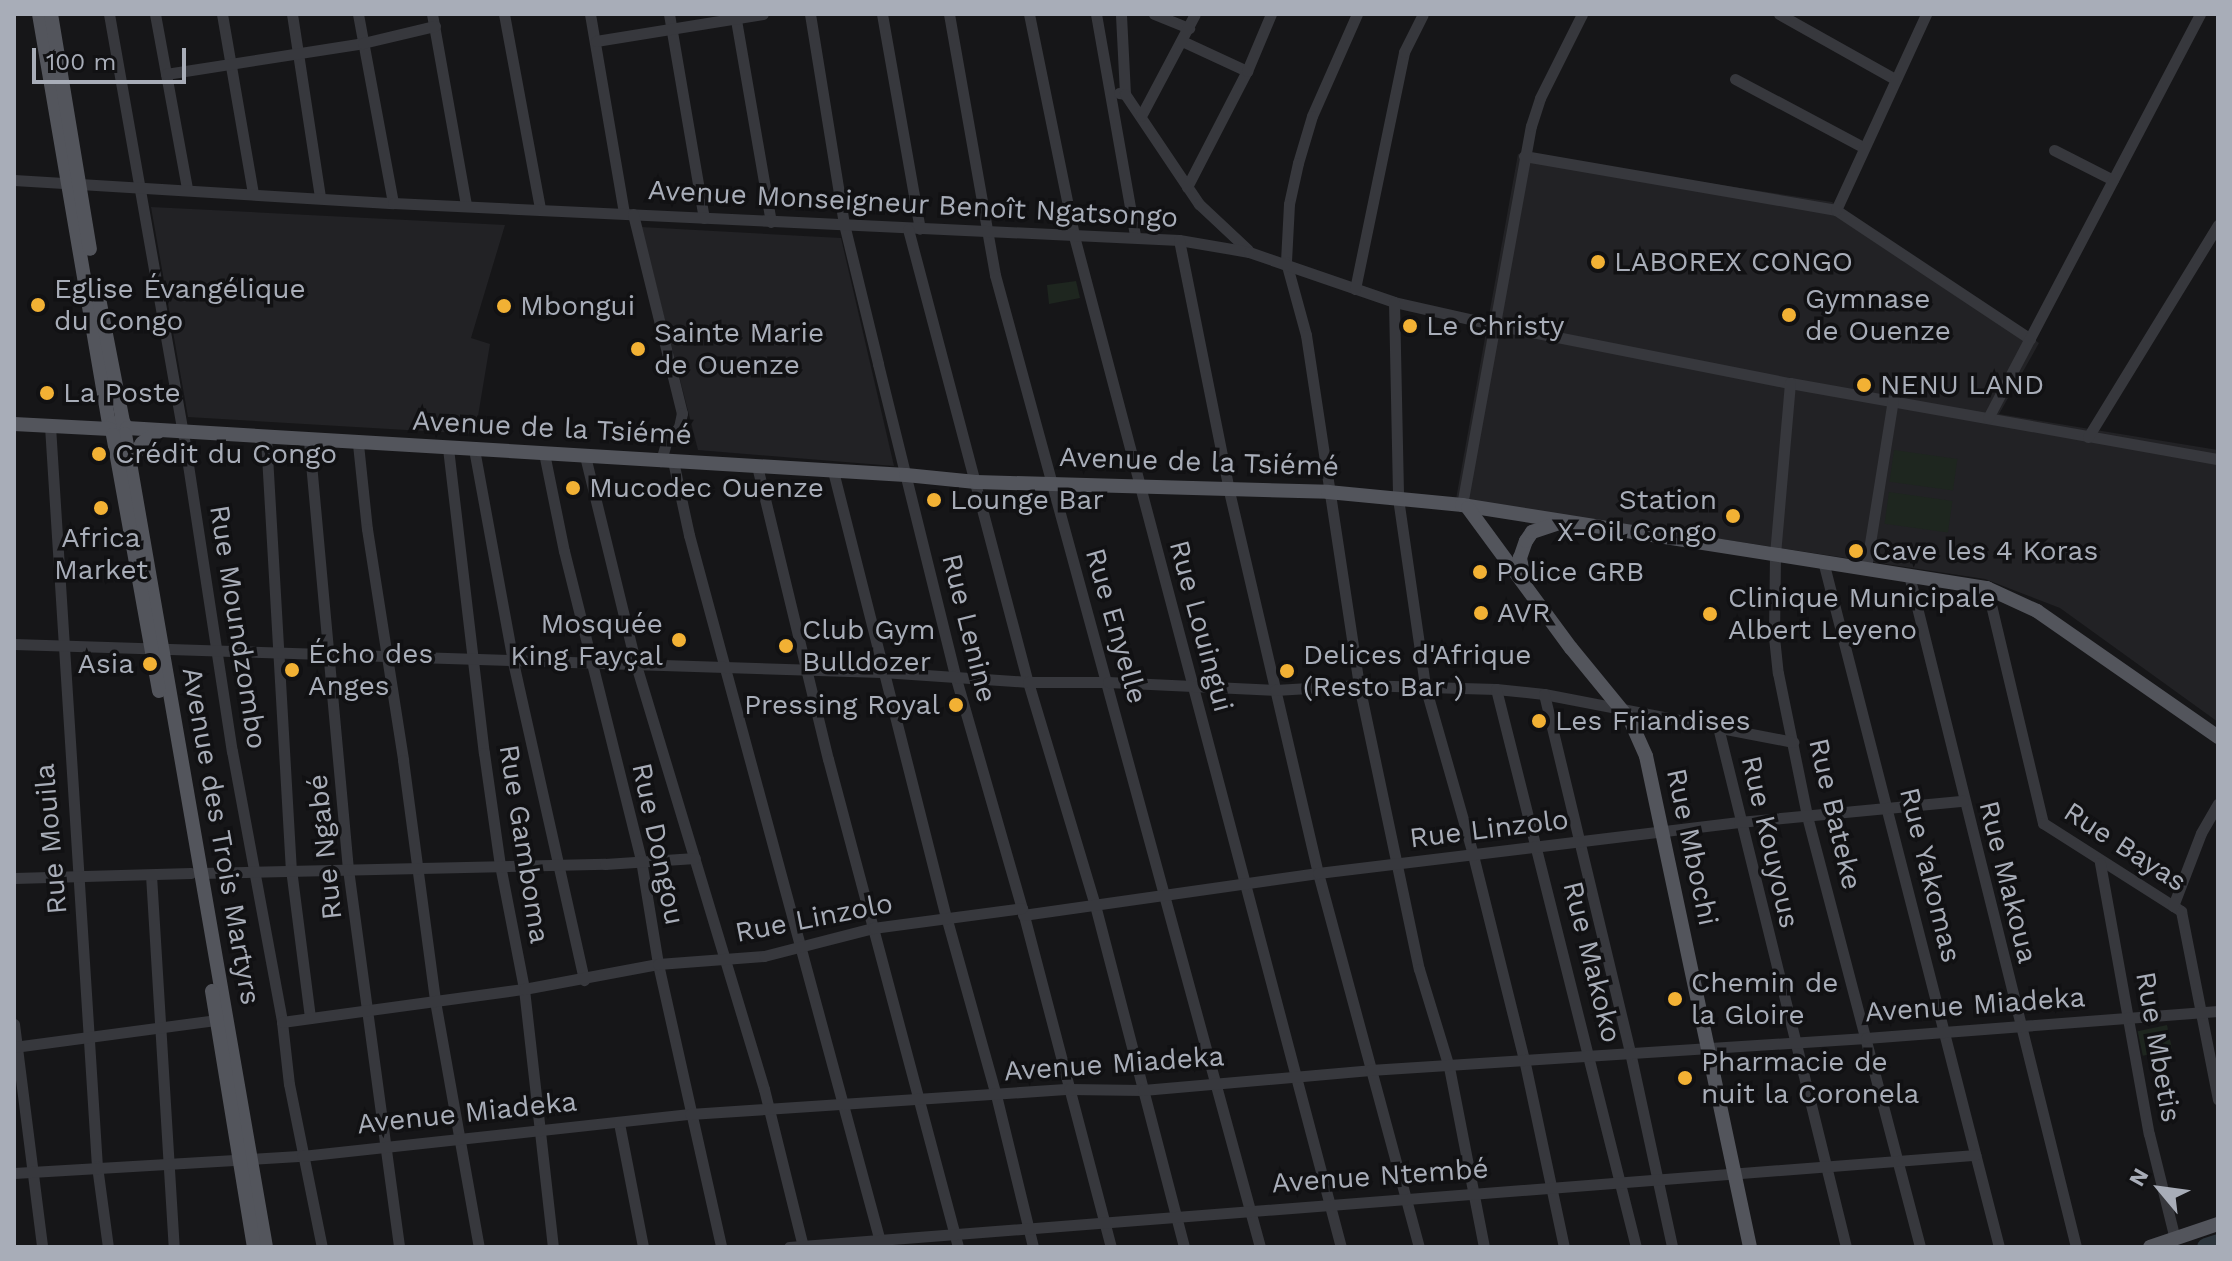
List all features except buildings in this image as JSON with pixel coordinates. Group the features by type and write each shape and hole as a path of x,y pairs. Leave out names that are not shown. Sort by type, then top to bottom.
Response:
{"main road":[{"name":"Avenue des Trois Martyrs","path":"39,14 73,182 157,648 245,1157 254,1247"},
{"name":"Avenue des Trois Martyrs","path":"51,14 73,182"},
{"name":"Avenue de la Tsiémé","path":"14,424 544,453 976,482 1328,492 1465,507 1987,588 2037,611 2218,737"},
{"name":"Avenue des Trois Martyrs","path":"118,429 130,463 157,648"},
{"path":"130,463 142,443 159,431"},
{"name":"Rue Mbochi","path":"1465,507 1619,710 1630,720 1646,756 1750,1247"},
{"path":"1527,590 1520,558 1526,541 1541,528 1566,522"},
{"name":"Avenue des Trois Martyrs","path":"196,873 217,1020 266,1247"},
{"path":"2150,1247 2218,1224"}],"street":[{"name":"Rue Moundzombo","path":"109,14 183,432 216,650 282,1022 302,1156 322,1247"},
{"path":"155,14 187,189"},
{"path":"222,14 253,194"},
{"path":"292,14 320,197"},
{"path":"358,14 393,203"},
{"path":"504,14 540,209"},
{"path":"590,14 629,214 682,413 679,427 666,443 667,461 845,1106 880,1244"},
{"path":"669,14 704,218"},
{"path":"596,41 763,14"},
{"name":"Rue Lenine","path":"810,14 844,224 955,675 1022,911 1111,1247"},
{"path":"882,14 914,229 1028,682 1095,905 1184,1247"},
{"name":"Rue Enyelle","path":"949,14 995,275 1260,1247"},
{"name":"Rue Louingui","path":"1029,14 1074,236 1341,1247"},
{"path":"1096,14 1107,91 1135,235"},
{"path":"1121,14 1125,94 1187,187 1249,252"},
{"path":"1154,14 1189,28"},
{"path":"1141,116 1195,14"},
{"path":"1187,187 1247,71 1271,14"},
{"path":"1357,14 1312,116 1298,163 1289,204 1286,262 1306,335 1359,685 1419,969 1449,1067 1484,1247"},
{"path":"1355,289 1404,52 1423,14"},
{"path":"1465,507 1524,156 1540,98 1582,14"},
{"path":"1779,14 1895,79"},
{"path":"1836,210 1926,14"},
{"path":"1988,418 2200,14"},
{"path":"736,16 771,222"},
{"path":"166,74 363,43 434,20 466,205"},
{"path":"1182,41 1247,71"},
{"path":"1735,79 1863,147"},
{"path":"1107,91 1125,94"},
{"path":"2054,150 2113,180"},
{"path":"1524,156 1836,210 2030,339"},
{"name":"Avenue Monseigneur Benoît Ngatsongo","path":"14,180 393,203 1074,236 1135,235 1179,240 1249,252 1286,262 1394,302 1496,325 1790,383 2218,459"},
{"path":"2088,437 2218,225"},
{"path":"1179,240 1229,491 1318,873 1419,1247"},
{"path":"1394,302 1398,498 1425,686 1473,855 1524,1059 1564,1247"},
{"name":"Rue Bateke","path":"1790,383 1775,555 1774,637 1807,816 1920,1247"},
{"path":"1866,568 1893,400"},
{"name":"Rue Mouila","path":"50,426 97,1166 108,1247"},
{"path":"266,438 291,869 310,1017"},
{"name":"Rue Ngabé","path":"309,441 348,869 399,1247"},
{"path":"358,444 435,1001 479,1247"},
{"name":"Rue Gamboma","path":"448,448 500,865 524,989 553,1247"},
{"path":"474,449 513,662 584,980"},
{"name":"Rue Dongou","path":"544,453 641,860 658,964 721,1247"},
{"path":"585,456 636,665 695,858 722,959 740,1007 803,1246"},
{"path":"757,466 806,669 958,1247"},
{"path":"833,471 882,672 996,1095 1033,1247"},
{"name":"Rue Yakomas","path":"1823,561 1889,807 1999,1247"},
{"name":"Rue Makoua","path":"1909,575 2076,1247"},
{"name":"Rue Bayas","path":"1987,588 2043,823 2100,863 2173,906 2184,917 2198,1012 2218,1099"},
{"path":"14,644 513,662 592,661 955,675 1028,682 1108,682 1275,690 1359,685 1496,689 1544,694 1793,742"},
{"name":"Rue Makoko","path":"1496,689 1591,1056 1636,1247"},
{"path":"1544,694 1582,842 1672,1247"},
{"name":"Rue Kouyous","path":"1718,727 1846,1247"},
{"name":"Rue Linzolo","path":"282,1022 584,980 658,964 800,949 873,928 1095,905 1318,873 1739,822 1963,801"},
{"path":"2173,906 2201,833 2218,803"},
{"path":"14,878 695,858"},
{"name":"Rue Mbetis","path":"2100,863 2149,1134 2175,1239"},
{"path":"151,875 174,1247"},
{"name":"Avenue Miadeka","path":"14,1173 302,1156 690,1114 1069,1089 1143,1090 1370,1070 1708,1049 2218,1011"},
{"path":"16,1047 217,1020"},
{"path":"14,1024 42,1247"},
{"path":"619,1123 643,1247"},
{"name":"Avenue Ntembé","path":"789,1247 880,1244 1027,1227 1176,1219 1249,1210 1975,1155"}],"shaded area":[{"path":"1518,154 1832,202 2039,343 1999,414 2218,450 2218,722 2060,608 1985,579 1456,499"},
{"path":"151,207 505,225 471,338 490,344 475,434 188,417"},
{"path":"641,227 841,238 894,466 698,450"},
{"path":"1076,281 1080,298 1049,304 1047,285"},
{"path":"1894,450 1957,459 1953,491 1890,482"},
{"path":"1889,492 1952,501 1948,533 1885,524"},
{"path":"2167,1025 2172,1049 2143,1056 2138,1031"}],"waterway":[{"path":"2206,1247 2218,1243"}],"place":[{"name":"LABOREX CONGO","path":"1598,262"},
{"name":"Eglise Évangélique du Congo","path":"38,305"},
{"name":"Mbongui","path":"504,306"},
{"name":"Gymnase de Ouenze","path":"1789,315"},
{"name":"Le Christy","path":"1410,326"},
{"name":"Sainte Marie de Ouenze","path":"638,349"},
{"name":"NENU LAND","path":"1864,385"},
{"name":"La Poste","path":"47,393"},
{"name":"Crédit du Congo","path":"99,454"},
{"name":"Mucodec Ouenze","path":"573,488"},
{"name":"Lounge Bar","path":"934,500"},
{"name":"Africa Market","path":"101,508"},
{"name":"Station X-Oil Congo","path":"1733,516"},
{"name":"Cave les 4 Koras","path":"1856,551"},
{"name":"Police GRB","path":"1480,572"},
{"name":"AVR","path":"1481,613"},
{"name":"Clinique Municipale Albert Leyeno","path":"1710,614"},
{"name":"Mosquée King Fayçal","path":"679,640"},
{"name":"Club Gym Bulldozer","path":"786,646"},
{"name":"Asia","path":"150,664"},
{"name":"Écho des Anges","path":"292,670"},
{"name":"Delices d'Afrique (Resto Bar )","path":"1287,671"},
{"name":"Pressing Royal","path":"956,705"},
{"name":"Les Friandises","path":"1539,721"},
{"name":"Chemin de la Gloire","path":"1675,999"},
{"name":"Pharmacie de nuit la Coronela","path":"1685,1078"}]}
